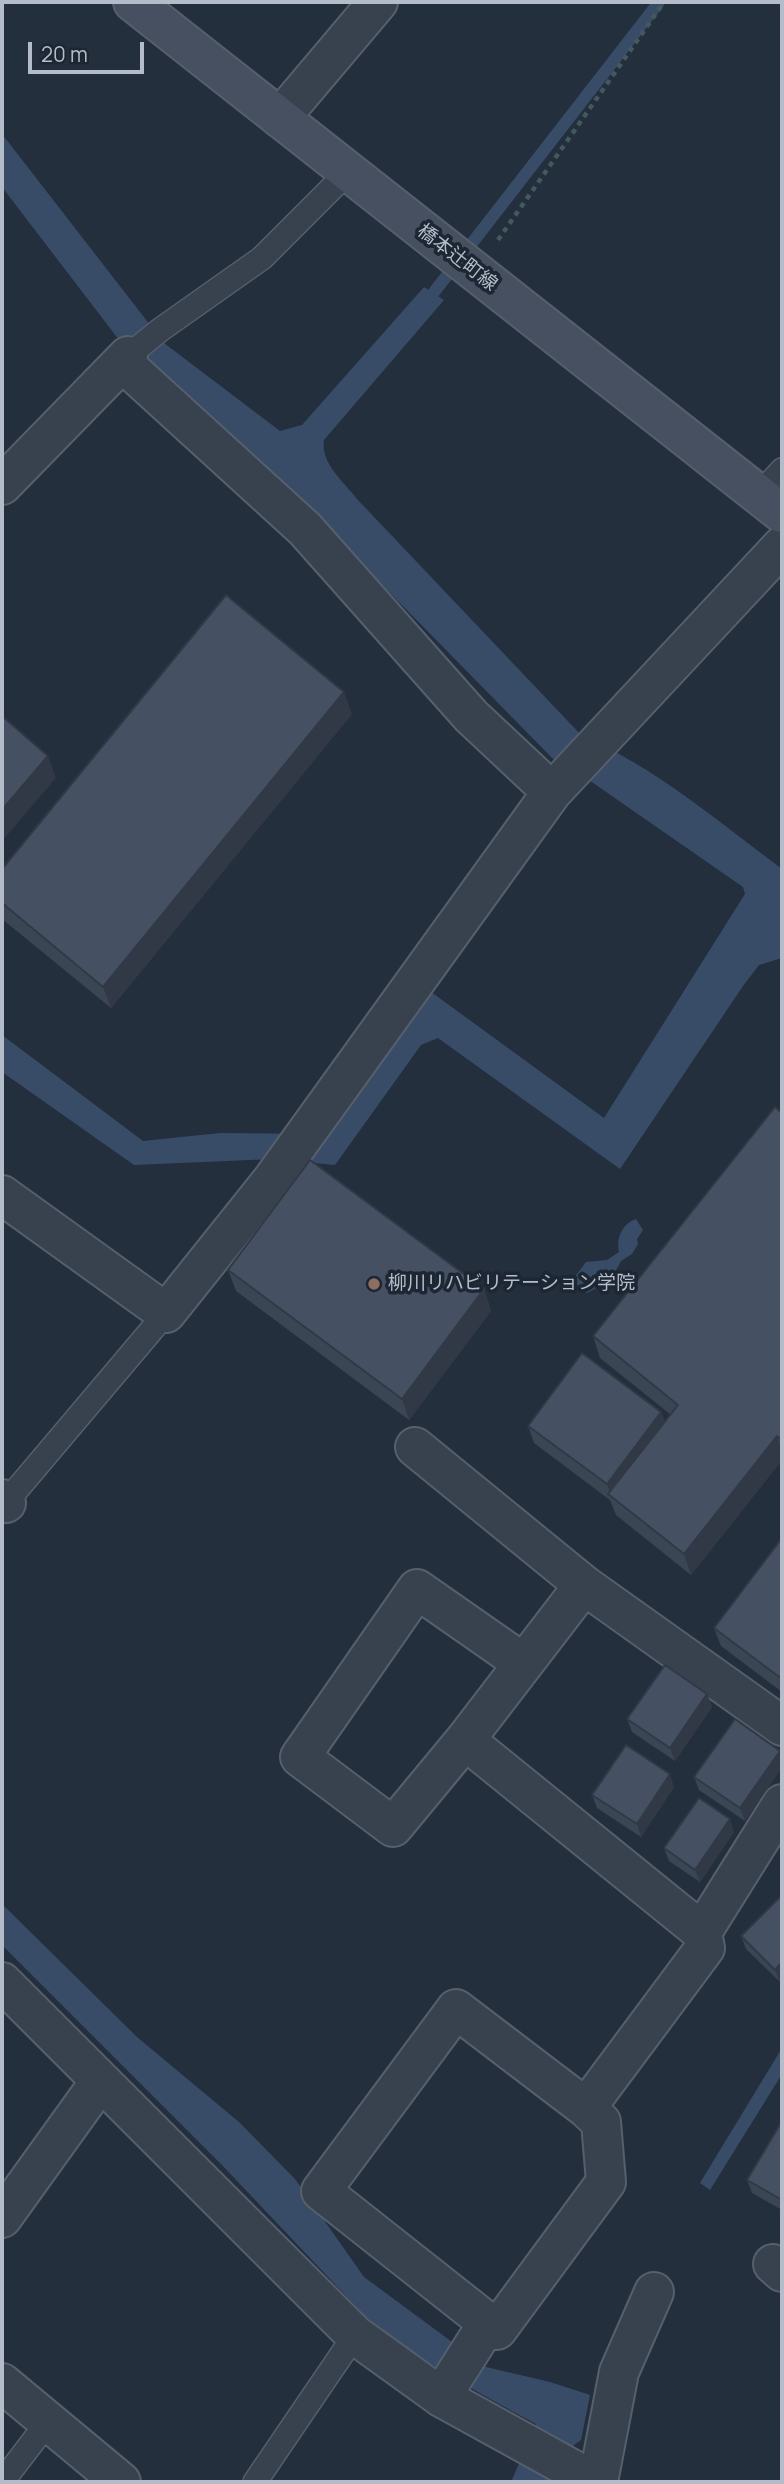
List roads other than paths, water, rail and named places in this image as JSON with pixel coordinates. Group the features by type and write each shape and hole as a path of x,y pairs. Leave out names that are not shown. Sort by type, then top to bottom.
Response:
{"main road":[{"name":"橋本辻町線","path":"133,2 460,260 775,493"}],"street":[{"path":"281,118 378,2"},
{"path":"2,485 125,359 304,529 471,716 560,784"},
{"path":"2,1195 166,1313 273,1180 560,784 782,546"},
{"path":"415,1447 584,1585 782,1726"},
{"path":"523,1664 417,1589 300,1757 393,1827 465,1740 584,1585"},
{"path":"465,1740 702,1931 705,1948 586,2108"},
{"path":"702,1931 782,1804"},
{"path":"2,1982 99,2083 355,2335 463,2363"},
{"path":"463,2363 497,2330 606,2182 601,2122 456,2009 321,2192 463,2363 519,2442 588,2478 619,2372 654,2292"},
{"path":"2,2218 99,2083"},
{"path":"2,2383 121,2482"}],"lane":[{"path":"125,359 160,330 262,258 348,172"},
{"path":"3,1503 166,1313"},
{"path":"255,2482 355,2335"},
{"path":"2,2482 48,2422"}],"water":[{"path":"2,134 164,343 280,431 302,425 424,287 444,300 324,440 329,464 357,499 582,736 661,779 782,869 782,958 759,965 620,1169 438,1038 421,1045 335,1165 272,1159 134,1165 2,1072 2,1035 143,1141 220,1133 322,1134 427,989 604,1118 745,894 743,887 586,778 557,763 337,539 138,360 116,336 2,187"},
{"path":"636,1219 643,1230 637,1239 638,1244 632,1254 621,1261 610,1281 587,1293 578,1287 574,1278 586,1262 607,1260 619,1252 621,1232 627,1224"},
{"path":"2,1904 137,2037 239,2122 295,2179 364,2277 486,2367 550,2382 590,2395 581,2440 574,2445 555,2482 511,2482 536,2424 426,2361 365,2316 222,2165 2,1945"},
{"path":"782,2048 782,2074 710,2190 700,2183"}],"waterway":[{"path":"424,305 659,2"}],"place":[{"name":"柳川リハビリテーション学院","path":"374,1284"}]}
